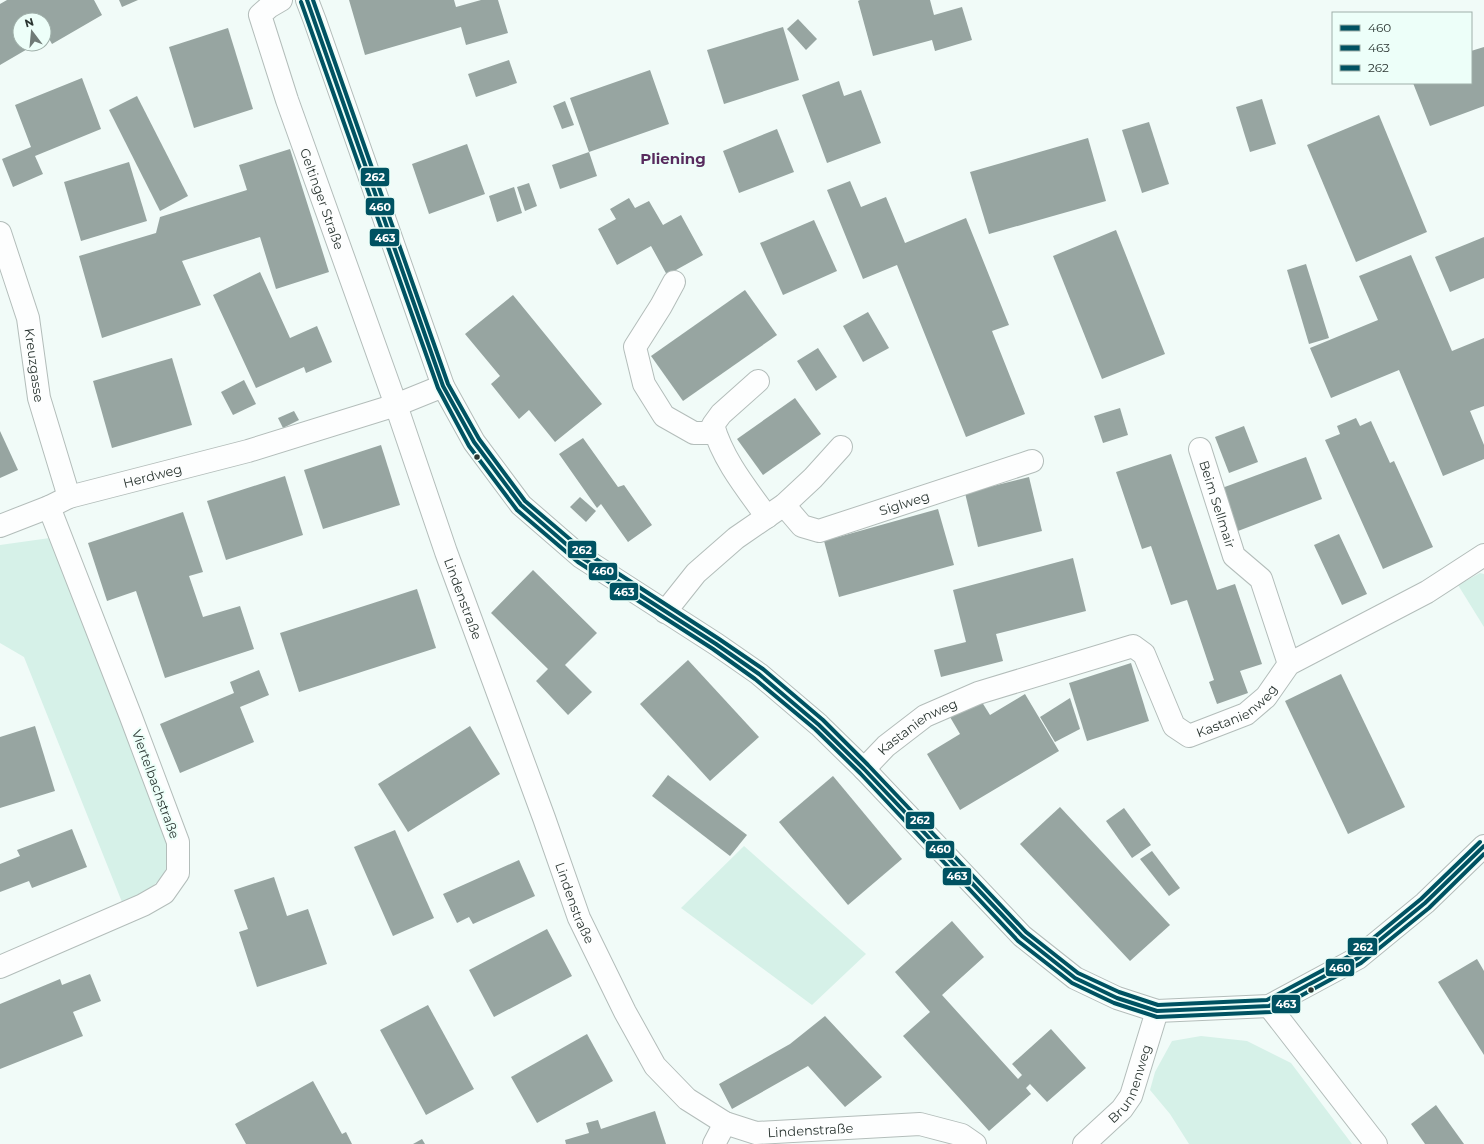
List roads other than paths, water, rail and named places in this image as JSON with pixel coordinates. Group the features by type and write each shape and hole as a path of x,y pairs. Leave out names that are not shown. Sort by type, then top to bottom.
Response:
{"street":[{"name":"Geltinger Straße","path":"280,0 269,6 260,15 287,100 396,405"},
{"path":"307,0 443,386 474,442 521,505 581,557 716,644 759,674 819,725 864,768 1022,936 1075,978 1117,998 1157,1011 1269,1006 1358,958 1425,903 1484,846"},
{"name":"Kreuzgasse","path":"0,233 28,318 39,398 69,497"},
{"path":"674,282 661,306 635,346 644,384 664,416 694,433 715,433 713,425 721,414 758,381"},
{"name":"Herdweg","path":"0,526 49,507 69,497 248,452 396,405 443,386"},
{"name":"Lindenstraße","path":"396,405 446,552 544,818 579,918 625,1012 656,1066 687,1099 725,1123 756,1133 920,1124 962,1135 975,1144"},
{"name":"Siglweg","path":"715,433 731,466 776,511 802,526 819,530 1032,461"},
{"path":"665,612 696,573 736,538 776,511 813,478 841,447"},
{"name":"Beim Sellmair","path":"1200,449 1234,556 1261,579 1289,664"},
{"name":"Viertelbachstraße","path":"0,967 144,905 164,893 178,873 178,842 129,710 49,507"},
{"name":"Kastanienweg","path":"864,768 886,746 925,716 978,693 1133,646 1144,654 1174,726 1189,736 1246,714 1266,697 1289,664 1427,592 1484,555"},
{"path":"1269,1006 1376,1144"},
{"name":"Brunnenweg","path":"1084,1144 1122,1109 1131,1096 1157,1011"},
{"path":"714,1144 725,1123"}],"district":[{"name":"Pliening","path":"673,159"}]}
